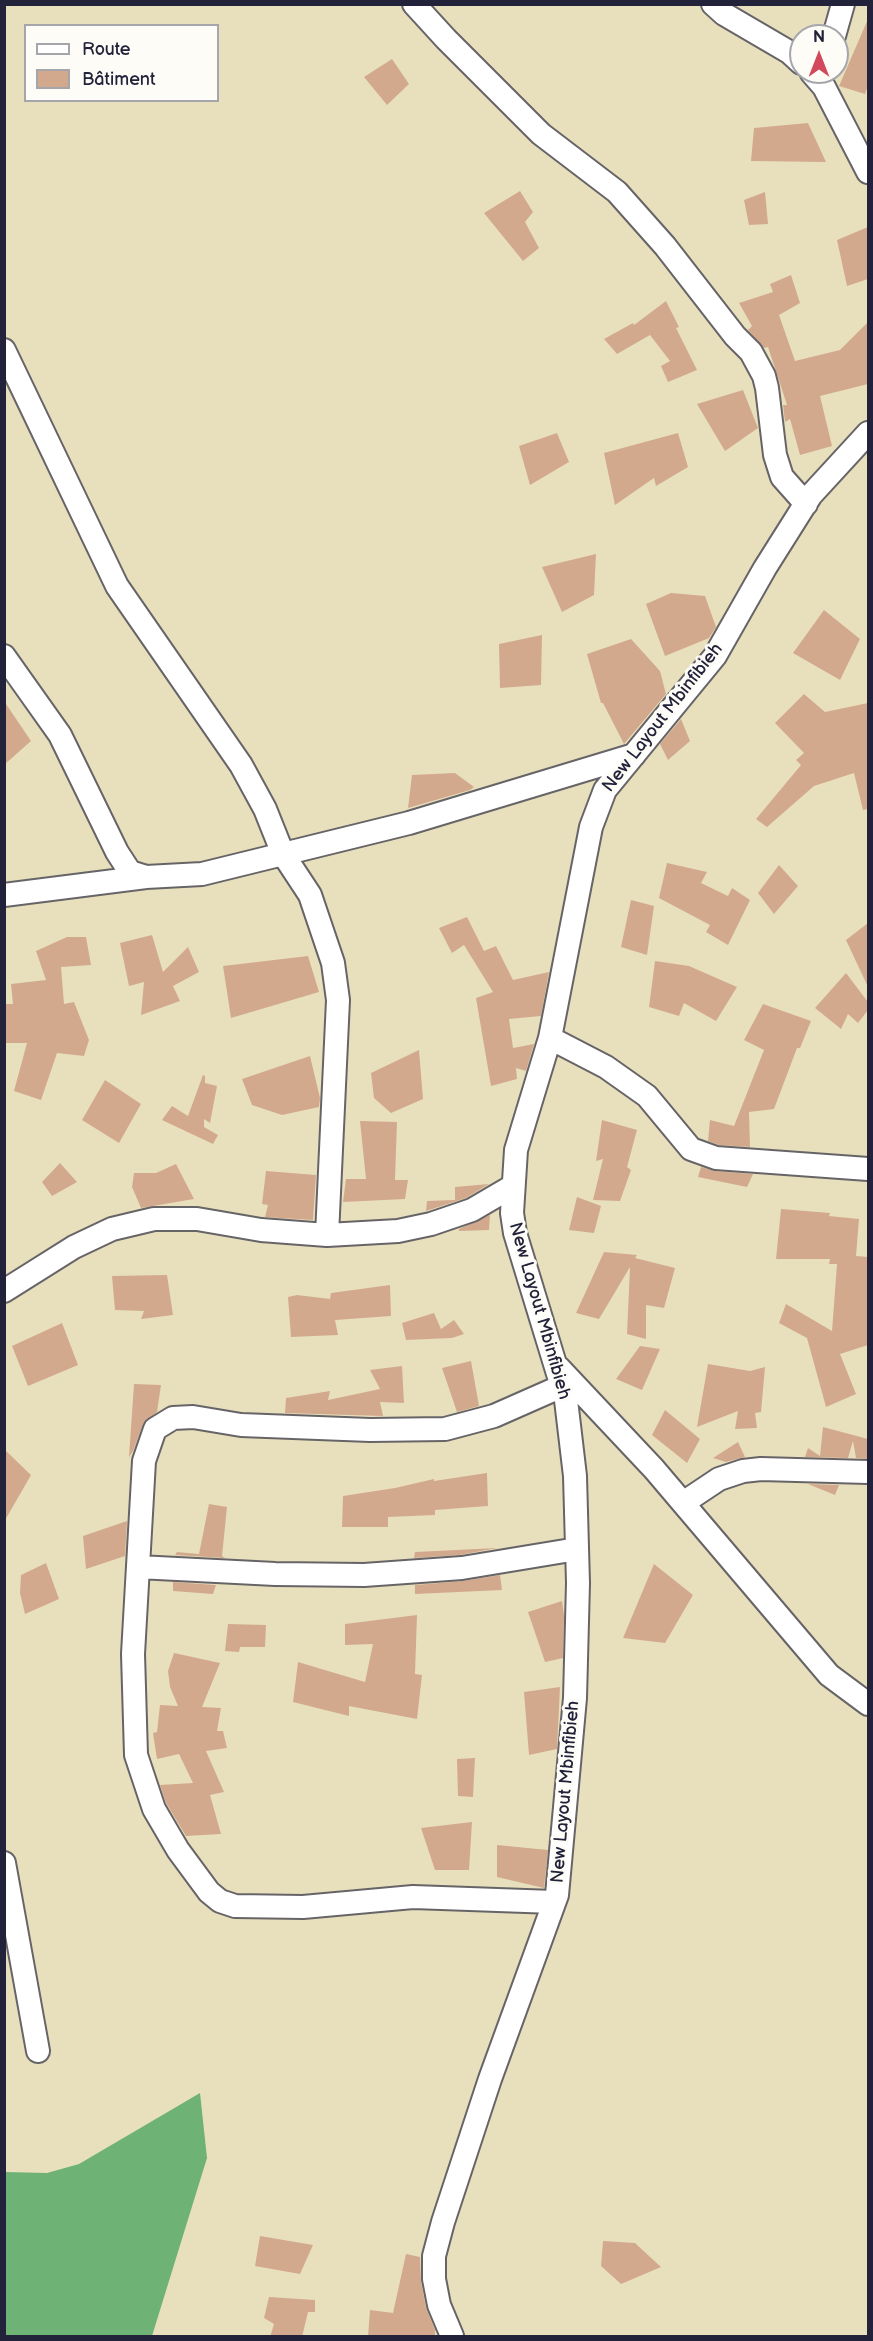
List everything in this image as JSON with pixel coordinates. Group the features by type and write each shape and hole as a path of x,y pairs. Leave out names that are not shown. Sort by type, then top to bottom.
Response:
{"street":[{"path":"414,4 541,134 617,192 665,246 735,336 751,352 766,382 775,456 782,477 806,504"},
{"path":"713,4 724,14 789,52"},
{"path":"837,24 843,4"},
{"path":"824,84 868,172"},
{"path":"4,350 117,586 241,765 265,809 283,854 310,895 333,963 337,990 336,1068 327,1235"},
{"name":"New Layout Mbinfibieh","path":"452,2337 439,2305 434,2279 434,2256 490,2079 554,1902 561,1868 574,1698 578,1583 574,1476 566,1400 515,1233 512,1213 516,1150 550,1038 596,809 605,790 715,656 765,568 806,504 864,448"},
{"path":"4,656 60,735 117,852 130,872 146,877"},
{"path":"4,895 146,877 202,874 409,823 634,755"},
{"path":"550,1038 606,1067 647,1096 691,1149 716,1158 868,1169"},
{"path":"4,1291 74,1247 112,1229 154,1219 197,1219 261,1230 327,1235 398,1231 431,1224 472,1210 513,1186"},
{"path":"556,1364 683,1503 829,1675 868,1704"},
{"path":"554,1902 414,1897 292,1907 235,1906 220,1901 209,1892 178,1850 154,1809 136,1755 133,1654 144,1461 155,1429 173,1418 193,1417 241,1425 370,1430 445,1429 494,1416 562,1386"},
{"path":"683,1503 719,1479 742,1471 761,1469 868,1472"},
{"path":"138,1567 275,1574 364,1575 462,1568 577,1549"},
{"path":"4,1863 38,2051"}],"green space":[{"path":"200,2093 207,2158 152,2336 5,2336 5,2172 47,2173 79,2164"}],"building":[{"path":"868,19 868,86 865,94 839,86 849,84 849,63"},
{"path":"392,59 409,84 387,105 364,77"},
{"path":"808,123 826,162 751,161 754,128"},
{"path":"520,191 533,212 525,222 539,248 523,261 484,213"},
{"path":"765,192 768,224 749,225 744,200"},
{"path":"868,227 868,279 847,286 837,240"},
{"path":"791,275 800,303 779,315 795,361 840,350 868,322 868,384 820,396 832,446 800,455 790,419 785,422 783,405 787,405 768,347 764,348 748,330 752,326 739,303 773,292 770,284"},
{"path":"666,301 679,327 676,328 697,370 668,382 661,366 670,361 650,335 617,354 604,339 633,323 634,325"},
{"path":"743,390 758,428 725,451 697,404"},
{"path":"557,433 569,462 530,485 519,446"},
{"path":"678,433 688,467 656,486 654,478 615,505 604,453"},
{"path":"596,554 594,595 562,612 542,567"},
{"path":"671,593 705,596 716,627 709,638 665,656 646,604"},
{"path":"824,610 860,639 840,680 793,653"},
{"path":"542,635 541,685 500,688 499,644"},
{"path":"631,639 660,671 666,694 624,744 601,703 587,654"},
{"path":"804,694 825,712 868,703 868,809 863,810 854,773 814,786 767,827 756,819 801,765 796,760 804,753 775,723"},
{"path":"4,701 31,741 4,765"},
{"path":"681,719 690,741 668,760 660,744"},
{"path":"455,773 474,787 408,808 412,775"},
{"path":"667,863 707,872 701,883 728,896 732,888 750,900 728,945 706,932 710,925 659,898"},
{"path":"779,865 798,886 774,914 758,893"},
{"path":"631,900 654,906 647,955 621,947"},
{"path":"467,917 484,951 496,946 513,980 549,972 541,1016 509,1019 513,1048 534,1044 526,1071 516,1068 517,1079 491,1086 476,998 493,992 464,945 452,953 439,928"},
{"path":"868,923 868,987 846,940"},
{"path":"152,935 163,972 188,947 199,972 173,986 180,1001 141,1015 144,982 129,986 120,943"},
{"path":"67,937 86,937 91,965 61,967 64,1004 74,1002 89,1040 84,1056 57,1053 41,1100 14,1091 27,1043 4,1043 4,1004 13,1004 11,984 46,980 36,951"},
{"path":"308,956 319,992 231,1018 223,966"},
{"path":"655,961 689,966 737,987 716,1021 684,1003 679,1016 649,1007"},
{"path":"846,973 868,1002 868,1010 858,1023 848,1014 841,1029 815,1008"},
{"path":"763,1004 811,1021 800,1048 797,1048 774,1109 749,1112 750,1147 719,1145 708,1141 710,1120 734,1126 764,1050 744,1040"},
{"path":"419,1050 423,1099 391,1113 374,1098 371,1073"},
{"path":"310,1056 320,1098 319,1107 282,1115 252,1105 242,1079"},
{"path":"203,1075 205,1083 217,1086 210,1123 204,1119 204,1127 218,1135 213,1144 162,1120 172,1106 188,1116"},
{"path":"105,1080 141,1104 119,1143 82,1120"},
{"path":"602,1120 637,1130 627,1167 631,1170 620,1201 593,1200 603,1159 596,1161"},
{"path":"360,1121 397,1122 395,1180 408,1180 405,1199 343,1202 346,1179 366,1179"},
{"path":"60,1163 77,1182 52,1196 42,1182"},
{"path":"176,1164 194,1199 141,1208 132,1187 134,1173 156,1173"},
{"path":"701,1167 715,1171 753,1174 747,1187 698,1177"},
{"path":"266,1171 316,1175 313,1220 265,1217 268,1205 262,1204"},
{"path":"489,1184 466,1198 426,1211 427,1201 455,1200 455,1187"},
{"path":"577,1197 601,1206 594,1233 569,1230"},
{"path":"781,1209 830,1213 829,1216 859,1219 856,1256 868,1257 868,1345 840,1354 856,1394 826,1407 807,1338 779,1323 786,1304 832,1331 837,1264 829,1264 830,1259 776,1259"},
{"path":"490,1215 489,1230 459,1231 459,1229"},
{"path":"604,1252 637,1255 635,1258 675,1268 664,1308 646,1305 646,1339 627,1334 630,1267 599,1319 576,1313"},
{"path":"167,1275 173,1315 141,1319 144,1311 115,1310 112,1276"},
{"path":"390,1285 391,1316 335,1320 338,1335 291,1337 288,1297 297,1295 330,1299 331,1293"},
{"path":"434,1313 441,1329 454,1320 464,1334 452,1338 406,1340 402,1323"},
{"path":"62,1323 78,1365 28,1386 12,1346"},
{"path":"640,1346 660,1349 642,1390 616,1379"},
{"path":"471,1361 479,1406 457,1412 442,1368"},
{"path":"708,1364 750,1371 765,1367 761,1412 755,1413 757,1428 735,1429 738,1411 697,1427"},
{"path":"402,1366 404,1403 380,1402 383,1416 285,1413 286,1398 330,1391 328,1400 380,1389 370,1370"},
{"path":"134,1384 161,1385 157,1412 143,1424 129,1457"},
{"path":"665,1410 700,1439 687,1463 652,1435"},
{"path":"823,1427 868,1439 868,1459 856,1458 853,1441 848,1458 805,1457 808,1448 820,1456"},
{"path":"738,1442 745,1457 726,1462 713,1458"},
{"path":"4,1449 31,1475 4,1522"},
{"path":"487,1473 488,1506 435,1510 435,1515 388,1517 388,1527 342,1527 343,1496 434,1479 434,1481"},
{"path":"808,1484 839,1485 835,1495"},
{"path":"209,1504 227,1507 222,1556 225,1558 175,1555 177,1552 199,1554"},
{"path":"127,1521 125,1556 86,1569 83,1536"},
{"path":"497,1548 460,1555 414,1558 415,1552"},
{"path":"46,1563 59,1599 25,1614 20,1593 21,1575"},
{"path":"654,1564 693,1595 665,1643 623,1638"},
{"path":"500,1575 502,1590 415,1594 415,1585"},
{"path":"173,1582 216,1585 213,1594 173,1591"},
{"path":"562,1601 563,1658 545,1662 528,1612"},
{"path":"417,1615 415,1674 422,1675 417,1719 349,1706 349,1716 293,1702 298,1662 365,1682 373,1644 345,1645 345,1624"},
{"path":"228,1624 266,1625 265,1647 240,1647 239,1652 225,1651"},
{"path":"174,1653 220,1663 202,1707 221,1708 217,1731 223,1731 227,1748 206,1751 224,1792 210,1795 221,1834 186,1836 166,1803 160,1785 193,1783 179,1754 157,1759 153,1733 157,1732 160,1705 178,1706 170,1687 168,1671"},
{"path":"560,1687 557,1749 529,1755 524,1692"},
{"path":"475,1758 473,1797 458,1796 457,1759"},
{"path":"472,1822 469,1870 435,1870 421,1828"},
{"path":"497,1845 548,1850 544,1888 497,1877"},
{"path":"260,2236 313,2245 300,2274 255,2266"},
{"path":"603,2241 635,2243 661,2267 621,2284 601,2266"},
{"path":"406,2254 420,2257 421,2282 435,2337 368,2337 370,2310 393,2313"},
{"path":"269,2297 315,2300 315,2312 308,2312 302,2337 270,2337 274,2324 264,2318"}]}
